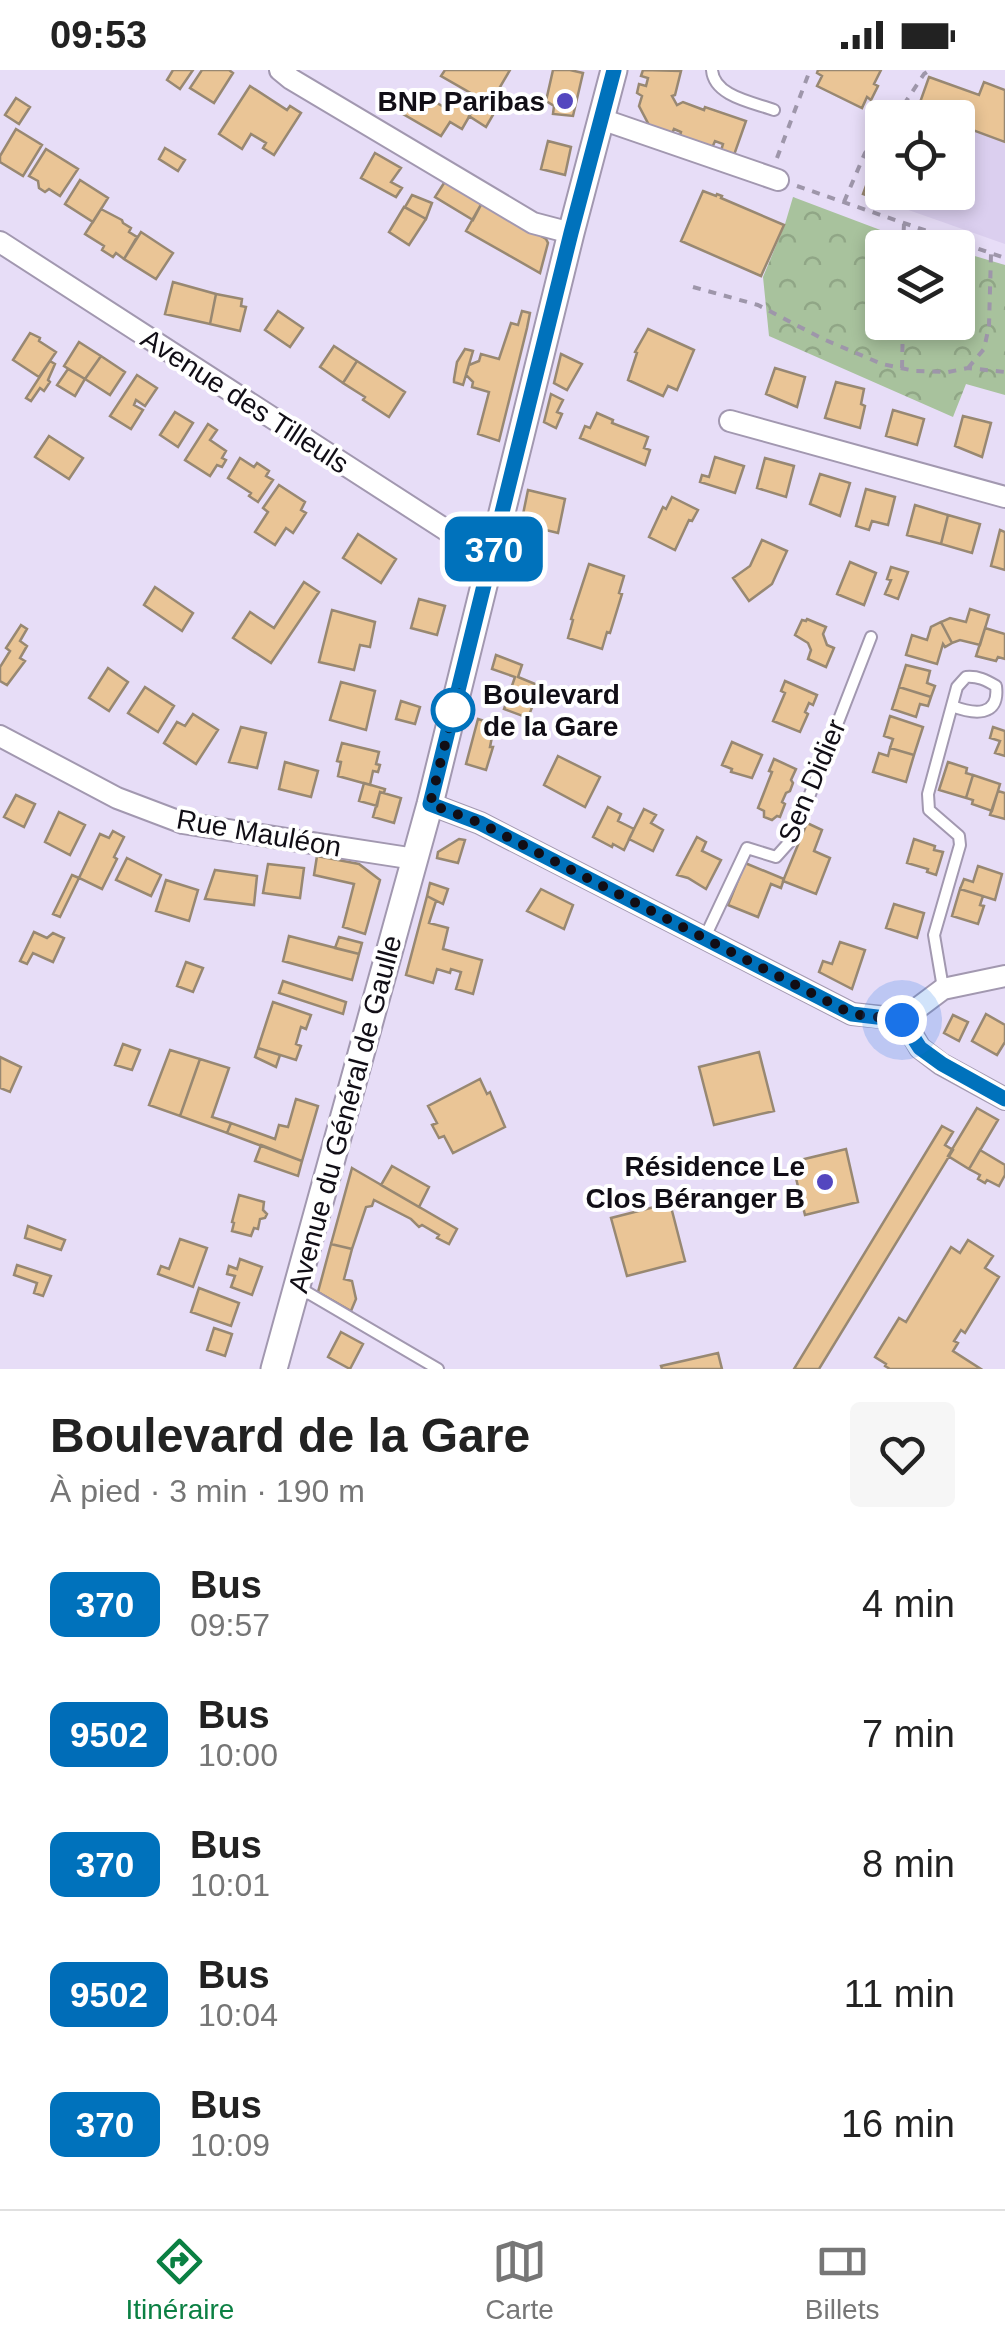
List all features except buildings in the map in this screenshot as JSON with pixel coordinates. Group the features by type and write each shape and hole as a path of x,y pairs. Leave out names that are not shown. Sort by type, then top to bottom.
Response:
{"street":[{"path":"280,70 533,223 571,233"},
{"name":"Avenue du Général de Gaulle","path":"274,1369 430,804 614,70"},
{"path":"601,119 774,178"},
{"name":"Avenue des Tilleuls","path":"0,242 492,559"},
{"path":"730,421 1005,497"},
{"name":"Rue Mauléon","path":"0,736 117,798 183,823 415,860"},
{"path":"430,804 480,823 852,1014 902,1020 944,989 1005,976"},
{"path":"902,1020 920,1048 1005,1099"}],"lane":[{"path":"712,70 719,89 774,110"},
{"name":"Sen Didier","path":"705,937 748,848 776,857 793,838 871,638"},
{"path":"944,989 934,935 960,845 959,836 929,810 928,794 952,706 958,688 966,677 974,676 996,686 996,700 983,712 975,714 952,706"},
{"path":"297,1286 438,1369"}],"path":[{"path":"810,70 774,178 1005,258"},
{"path":"907,100 930,70"},
{"path":"844,202 865,154"},
{"path":"904,223 904,230"},
{"path":"968,368 984,349 989,326 991,253"},
{"path":"693,287 758,304 823,339 882,364 915,371 968,368 1005,372"},
{"path":"902,368 903,340"}],"shaded area":[{"path":"929,77 979,95 984,82 1005,90 1005,244 975,233 975,230 908,210 975,210 975,100 921,100"}],"green space":[{"path":"793,197 880,230 865,230 865,340 975,340 975,256 1005,265 1005,395 966,384 953,417 769,336 763,277"}],"bus line":[{"name":"370","path":"614,70 430,804 480,823 852,1014 902,1020 920,1048 1005,1099"}],"place":[{"name":"BNP Paribas","path":"565,101"},
{"name":"Boulevard de la Gare","path":"453,710"},
{"name":"Résidence Le Clos Béranger B","path":"825,1182"}],"route":[{"path":"453,710 458,693 430,804 480,823 852,1014 902,1020"}]}
